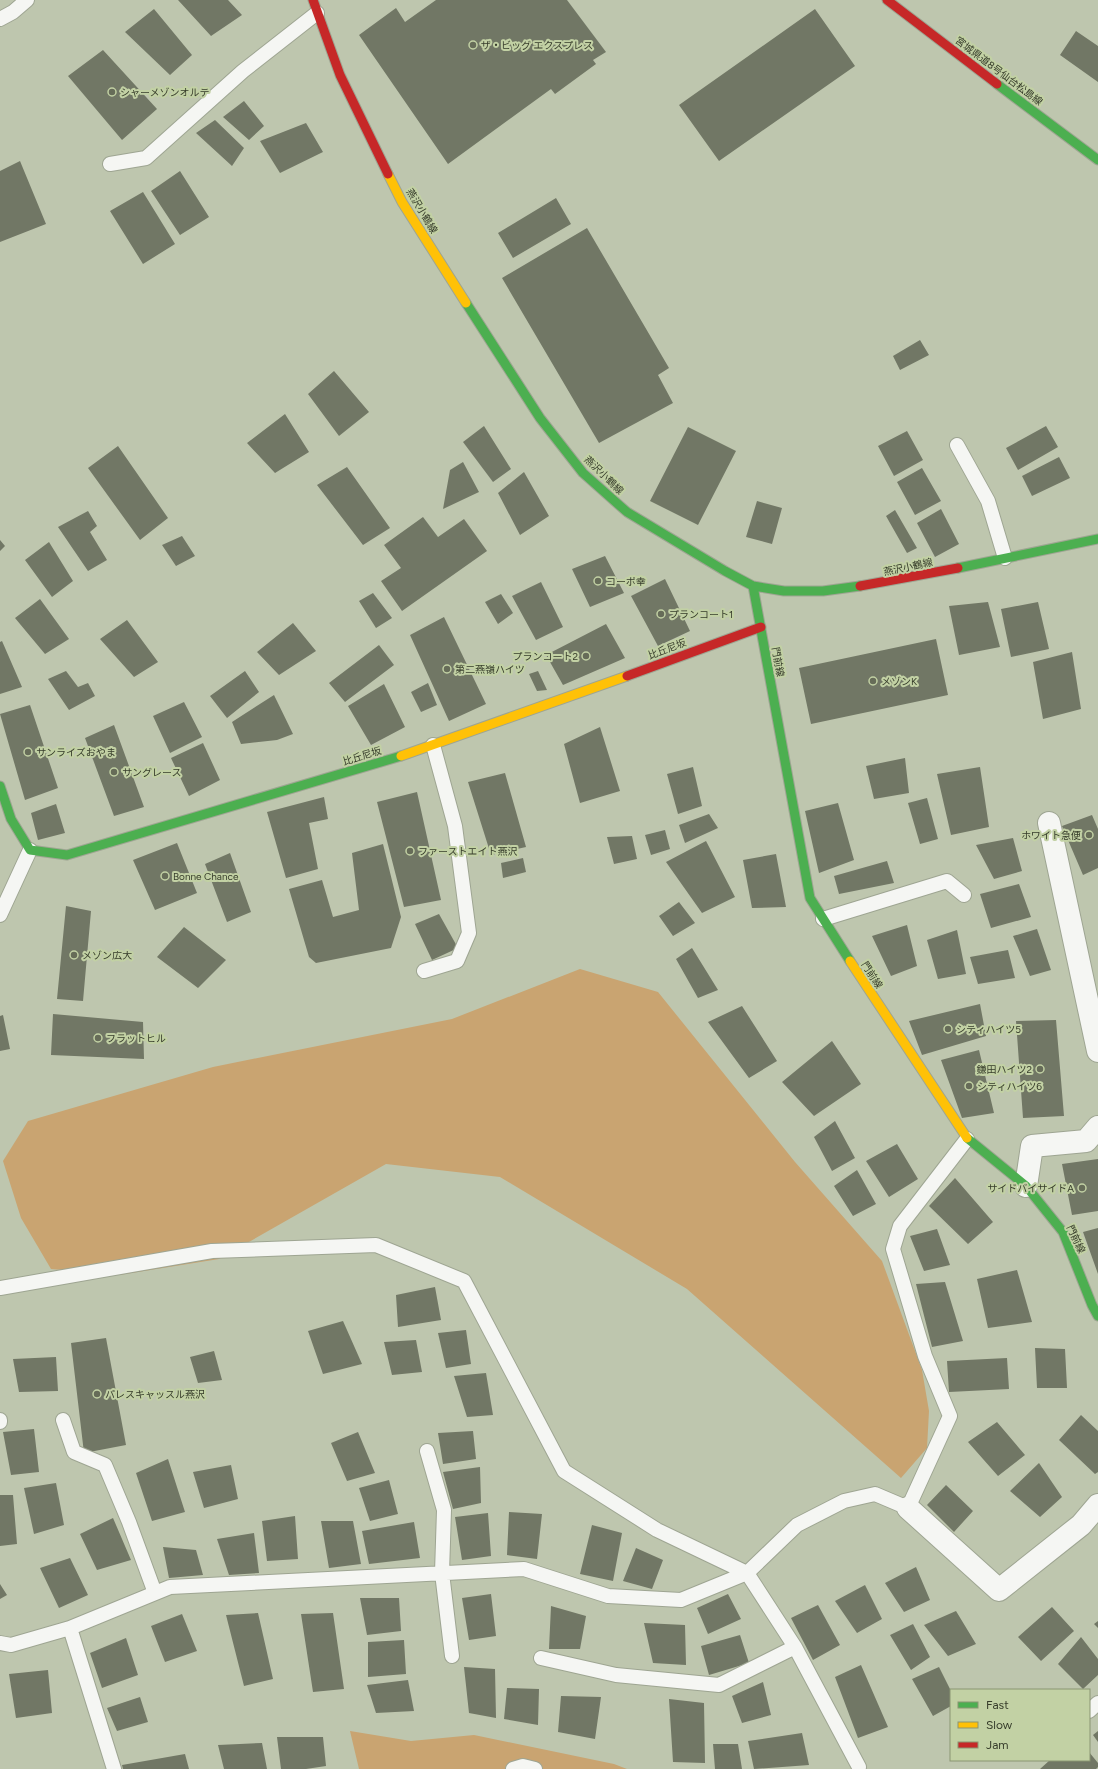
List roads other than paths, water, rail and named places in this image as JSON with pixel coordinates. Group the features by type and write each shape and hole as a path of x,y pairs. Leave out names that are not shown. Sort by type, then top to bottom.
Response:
{"street":[{"name":"宮城県道8号仙台松島線","path":"887,0 1098,160"},
{"name":"燕沢小鶴線","path":"315,6 340,75 402,202 540,418 583,473 627,512 725,571 753,586 784,591 823,591 878,584 1098,539"},
{"name":"門前線","path":"753,586 810,898 882,1012 967,1139 1026,1186 1063,1232 1092,1305 1098,1316"},
{"name":"比丘尼坂","path":"30,850 66,855 415,752 760,627"},
{"path":"0,786 11,819 30,850"},
{"path":"1049,823 1098,1051"},
{"path":"1026,1186 1032,1146 1086,1141 1098,1127"},
{"path":"908,1508 1000,1590 1081,1525 1098,1506"}],"lane":[{"path":"0,19 28,0"},
{"path":"110,164 146,158 315,6"},
{"path":"957,445 988,501 1005,558"},
{"path":"424,971 457,961 469,933 455,826 433,745"},
{"path":"0,915 30,850"},
{"path":"823,919 947,881 964,895"},
{"path":"0,1643 11,1645 70,1628 170,1588 524,1569 608,1596 681,1600 747,1573 797,1524 844,1501 875,1494 908,1508 950,1416 925,1356 893,1249 900,1226 967,1139"},
{"path":"0,1288 212,1251 376,1245 464,1281 564,1472 657,1530 747,1573 795,1647 861,1768"},
{"path":"63,1420 74,1452 105,1465 129,1522 155,1593"},
{"path":"427,1451 444,1510 442,1573 452,1656"},
{"path":"70,1628 114,1769"},
{"path":"541,1658 616,1675 719,1685 795,1647"},
{"path":"1090,1710 1098,1703"},
{"path":"513,1769 523,1766 535,1769"}],"place":[{"name":"ザ・ビッグ エクスプレス","path":"473,45"},
{"name":"シャーメゾンオルテ","path":"112,92"},
{"name":"コーポ幸","path":"598,581"},
{"name":"プランコート1","path":"661,614"},
{"name":"プランコート2","path":"586,656"},
{"name":"第二燕嶺ハイツ","path":"447,669"},
{"name":"メゾンK","path":"873,681"},
{"name":"サンライズおやま","path":"28,752"},
{"name":"サングレース","path":"114,772"},
{"name":"ホワイト急便","path":"1089,835"},
{"name":"ファーストエイト燕沢","path":"410,851"},
{"name":"Bonne Chance","path":"165,876"},
{"name":"メゾン広大","path":"74,955"},
{"name":"シティハイツ5","path":"948,1029"},
{"name":"フラットヒル","path":"98,1038"},
{"name":"鎌田ハイツ2","path":"1040,1069"},
{"name":"シティハイツ6","path":"969,1086"},
{"name":"サイドバイサイドA","path":"1082,1188"},
{"name":"パレスキャッスル燕沢","path":"97,1394"}]}
